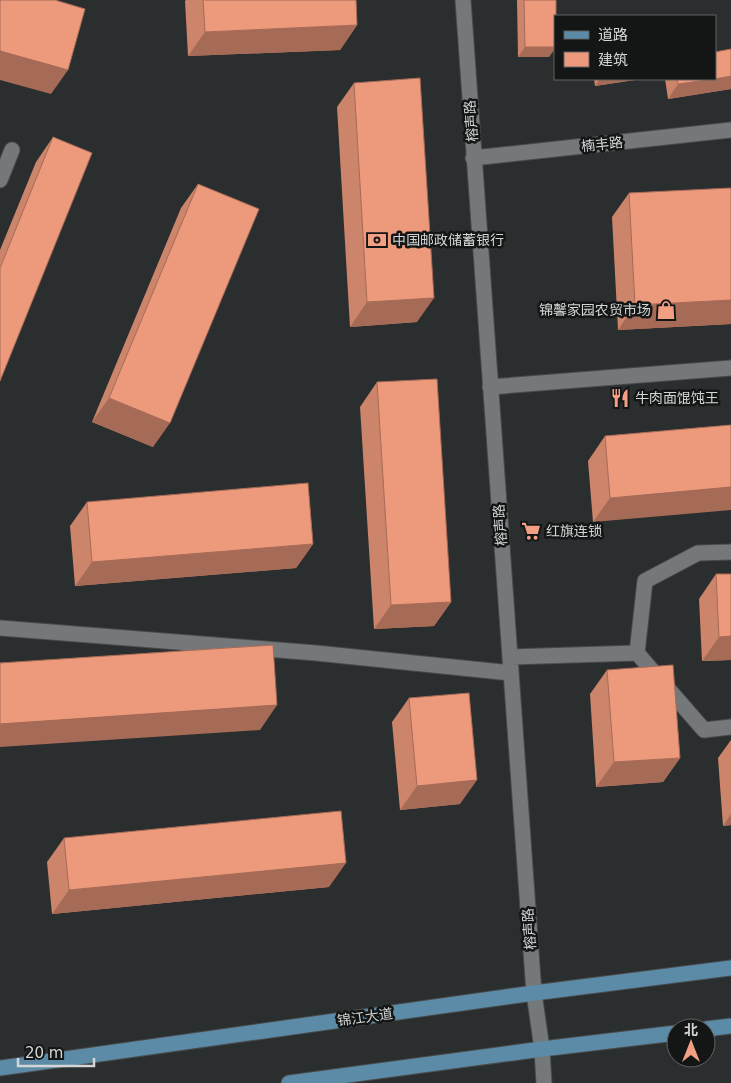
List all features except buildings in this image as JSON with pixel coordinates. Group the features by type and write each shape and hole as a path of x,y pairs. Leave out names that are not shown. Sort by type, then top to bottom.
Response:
{"main road":[{"name":"锦江大道","path":"0,1068 534,993 731,968"},
{"path":"716,1028 731,1026"},
{"path":"289,1083 666,1034"}],"street":[{"name":"榕声路","path":"462,0 534,993 542,1049 544,1083"},
{"name":"楠丰路","path":"473,158 731,130"},
{"path":"0,180 12,150"},
{"path":"490,387 731,368"},
{"path":"731,552 698,553 645,581 637,653 704,730 731,727"},
{"path":"0,628 316,653 511,673"},
{"path":"510,657 637,653"}],"place":[{"name":"中国邮政储蓄银行","path":"377,240"},
{"name":"锦馨家园农贸市场","path":"666,310"},
{"name":"牛肉面馄饨王","path":"620,398"},
{"name":"红旗连锁","path":"531,531"}]}
